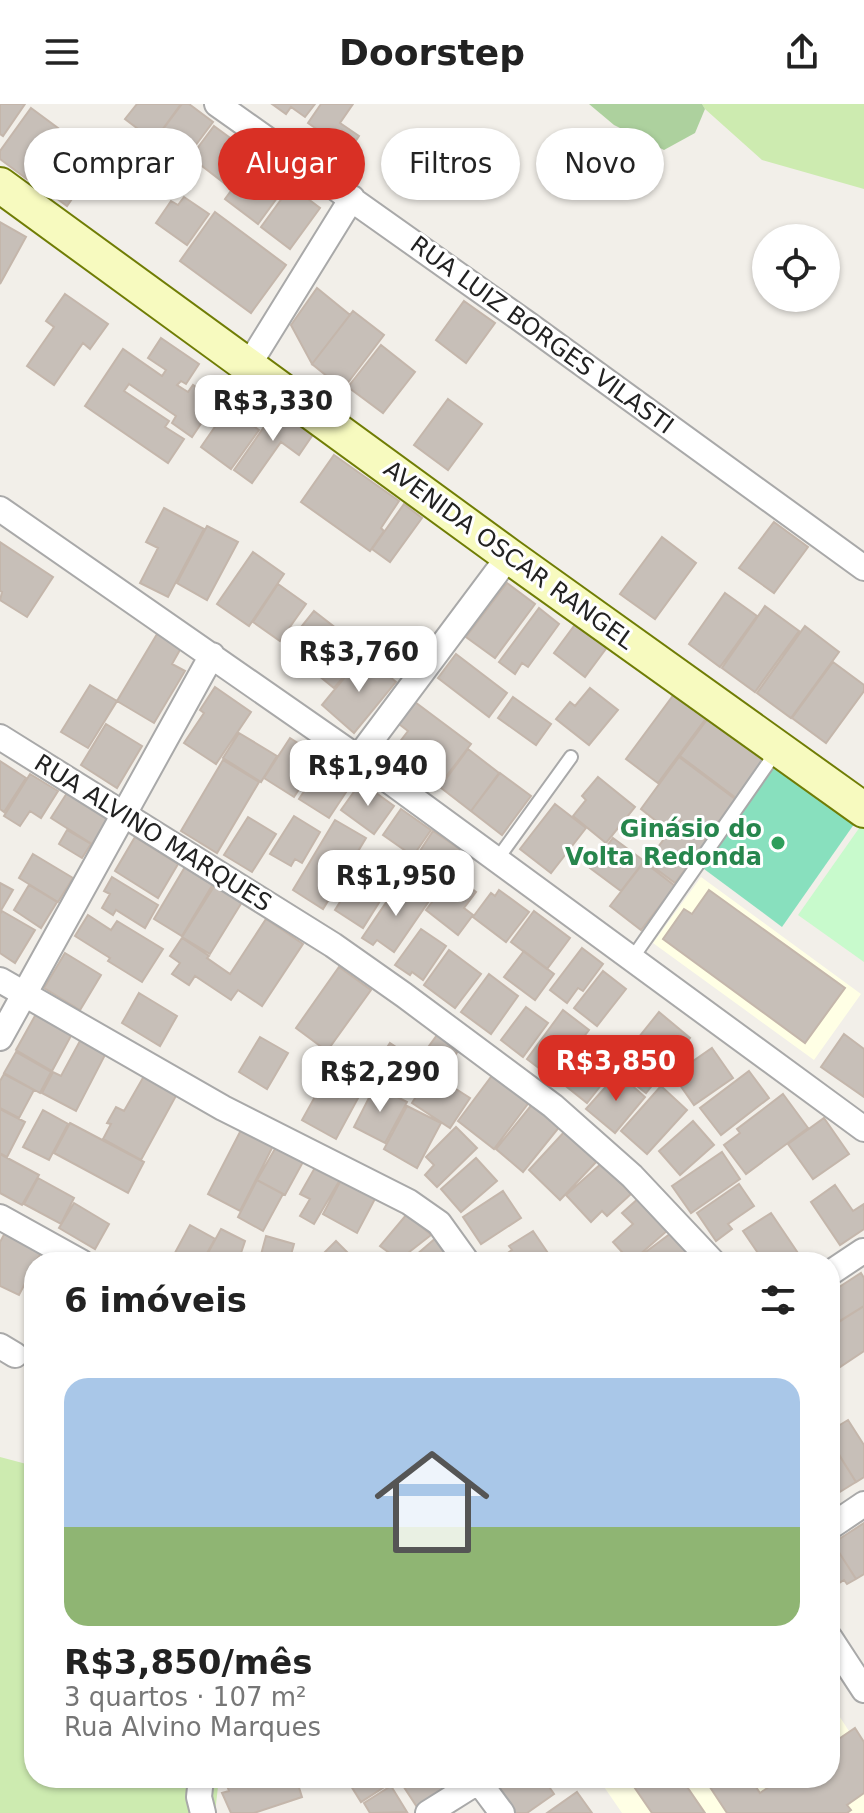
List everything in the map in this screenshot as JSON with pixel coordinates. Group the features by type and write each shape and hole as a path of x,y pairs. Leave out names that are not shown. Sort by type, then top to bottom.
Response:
{"main road":[{"name":"AVENIDA OSCAR RANGEL","path":"0,185 864,810"}],"street":[{"name":"RUA LUIZ BORGES VILASTI","path":"217,104 251,128"},
{"path":"248,366 351,200"},
{"name":"RUA LUIZ BORGES VILASTI","path":"355,200 864,568"},
{"path":"0,509 358,758 864,1129"},
{"path":"358,758 509,556"},
{"path":"0,1038 212,655"},
{"name":"RUA ALVINO MARQUES","path":"0,737 333,945 404,995 553,1106 632,1176 704,1252"},
{"path":"0,980 223,1108 409,1202 439,1223 460,1252"},
{"path":"0,1217 63,1252"},
{"path":"840,1267 863,1252"},
{"path":"840,1520 864,1504"},
{"path":"840,1653 864,1690"},
{"path":"200,1788 203,1813"},
{"path":"428,1813 466,1788"},
{"path":"484,1788 502,1813"}],"lane":[{"path":"631,960 778,749"},
{"path":"496,861 571,757"}],"shaded area":[{"path":"701,877 861,994 814,1060 653,943"},
{"path":"840,1717 864,1754 864,1813 622,1813 605,1788 840,1788"}],"green space":[{"path":"589,104 702,104 705,109 695,133 664,150 664,128 620,128"},
{"path":"702,104 864,104 864,189 762,160"},
{"name":"Ginásio do Volta Redonda","path":"775,762 857,820 782,927 700,866"},
{"path":"864,825 864,962 798,915"},
{"path":"0,1457 24,1463 24,1788 218,1788 215,1813 0,1813"}],"building":[{"path":"0,104 25,104 3,136 0,134"},
{"path":"137,104 181,104 163,128 137,128 125,119"},
{"path":"182,104 189,104 213,122 202,137 202,128 164,128"},
{"path":"272,104 315,104 305,117 291,107 286,114"},
{"path":"321,104 353,104 340,123 347,128 315,128 308,123"},
{"path":"31,108 58,128 24,128 24,177 0,159 0,151"},
{"path":"214,126 218,129 218,178 202,166 202,142"},
{"path":"182,200 188,200 209,214 187,245 156,223 171,201 178,205"},
{"path":"226,200 276,200 258,224"},
{"path":"281,200 309,200 320,208 290,249 261,227"},
{"path":"215,212 286,265 251,313 180,261"},
{"path":"0,222 26,237 0,284"},
{"path":"317,288 350,315 312,364 291,325"},
{"path":"65,294 108,324 90,349 83,343 54,385 27,366 54,327 46,321"},
{"path":"464,301 495,323 466,363 436,340"},
{"path":"353,311 384,335 343,389 312,364"},
{"path":"161,338 199,364 186,384 181,381 177,385 188,392 193,385 216,401 192,437 172,423 176,416 129,384 124,391 169,421 165,427 184,439 168,463 85,406 123,349 162,376 166,370 148,358"},
{"path":"381,345 415,372 383,413 348,387"},
{"path":"448,399 482,424 448,470 414,445"},
{"path":"278,407 314,433 299,455 281,442 252,483 234,470"},
{"path":"228,408 259,430 231,469 201,447"},
{"path":"334,455 399,501 370,551 301,502"},
{"path":"404,504 422,518 390,562 372,549"},
{"path":"164,508 204,529 168,597 140,583 158,548 146,542"},
{"path":"774,522 808,547 774,593 739,568"},
{"path":"207,526 238,542 207,600 177,583"},
{"path":"662,537 696,563 655,619 620,594"},
{"path":"0,542 53,577 27,617 0,600"},
{"path":"253,552 284,574 249,626 217,604"},
{"path":"507,583 535,604 495,658 466,637"},
{"path":"278,584 306,604 280,641 253,622"},
{"path":"725,593 757,616 720,667 689,644"},
{"path":"765,606 799,631 755,692 722,668"},
{"path":"539,608 559,624 528,667 522,663 515,674 499,662"},
{"path":"314,611 337,629 307,665 285,647"},
{"path":"577,622 608,646 585,677 554,653"},
{"path":"805,626 839,652 791,718 757,693"},
{"path":"337,630 364,653 334,688 307,666"},
{"path":"157,634 181,648 172,664 185,671 154,723 117,701"},
{"path":"456,654 507,693 489,717 438,678"},
{"path":"363,655 396,682 354,733 322,705"},
{"path":"833,662 864,685 864,691 826,743 792,718"},
{"path":"90,685 117,701 88,748 61,732"},
{"path":"215,687 251,712 216,764 184,743 204,713 200,710"},
{"path":"590,688 618,710 589,745 556,719 570,702 575,706"},
{"path":"675,693 707,717 658,783 626,759"},
{"path":"513,697 551,724 536,745 498,718"},
{"path":"415,702 471,744 438,787 392,752 408,731 399,724"},
{"path":"709,717 765,759 736,798 680,756"},
{"path":"106,724 142,746 117,788 81,765"},
{"path":"239,733 277,756 261,782 223,758"},
{"path":"290,738 320,757 294,797 264,778"},
{"path":"468,749 499,773 471,811 440,787"},
{"path":"679,757 735,799 706,839 678,818 669,831 641,809"},
{"path":"326,758 356,777 329,818 299,799"},
{"path":"223,760 259,782 217,853 181,831"},
{"path":"0,761 26,778 4,812 0,809"},
{"path":"500,773 531,796 502,835 471,811"},
{"path":"30,774 58,791 41,818 30,811 20,826 4,816"},
{"path":"598,777 635,807 606,843 573,816 586,800 582,796"},
{"path":"361,782 394,806 374,834 341,810"},
{"path":"67,793 108,818 92,844 51,818"},
{"path":"555,804 586,828 551,873 520,849"},
{"path":"401,809 431,830 413,856 383,835"},
{"path":"294,816 320,832 302,863 295,859 291,866 270,854"},
{"path":"248,817 276,834 252,872 224,855"},
{"path":"335,820 366,838 323,909 293,890"},
{"path":"678,820 706,841 675,883 647,862"},
{"path":"67,830 91,844 82,858 59,844"},
{"path":"433,831 461,850 428,899 401,880"},
{"path":"135,837 178,864 158,898 115,871"},
{"path":"613,838 644,861 621,891 590,868"},
{"path":"33,854 73,878 58,902 19,878"},
{"path":"644,862 675,886 641,930 610,906"},
{"path":"364,864 392,882 363,928 335,910"},
{"path":"185,867 213,884 182,936 154,919"},
{"path":"453,874 476,892 464,908 473,915 458,935 426,910"},
{"path":"112,877 158,905 145,928 116,910 113,915 102,908 110,894 104,891"},
{"path":"400,882 429,901 394,952 377,940 373,945 362,938"},
{"path":"0,883 13,890 0,912"},
{"path":"29,885 57,902 41,928 14,910"},
{"path":"215,885 242,902 210,954 182,937"},
{"path":"499,890 529,912 506,942 473,917 491,893 495,896"},
{"path":"709,890 845,988 805,1043 663,939 684,909 692,914"},
{"path":"2,911 35,930 15,963 0,953"},
{"path":"534,911 570,938 547,969 511,942"},
{"path":"88,915 111,930 117,921 163,949 142,982 75,936"},
{"path":"266,919 303,944 262,1006 238,990 231,1000 195,976 189,985 172,974 180,963 170,956 182,938 230,974"},
{"path":"421,929 446,946 423,980 395,965"},
{"path":"582,948 603,964 583,991 578,988 567,1003 550,990"},
{"path":"449,950 481,974 455,1008 424,985"},
{"path":"524,951 554,974 535,1000 504,977"},
{"path":"65,953 101,975 80,1010 44,988"},
{"path":"339,967 371,990 327,1051 296,1028"},
{"path":"603,971 626,989 597,1026 574,1008"},
{"path":"489,974 518,996 491,1034 461,1012"},
{"path":"139,993 177,1016 160,1046 122,1023"},
{"path":"526,1007 548,1023 523,1057 501,1040"},
{"path":"563,1010 589,1030 552,1078 527,1059"},
{"path":"659,1012 690,1038 646,1093 614,1068"},
{"path":"36,1014 72,1034 52,1071 16,1050"},
{"path":"440,1031 461,1047 439,1077 418,1061"},
{"path":"844,1034 864,1049 864,1097 821,1067"},
{"path":"260,1037 288,1053 267,1089 239,1072"},
{"path":"81,1039 106,1053 76,1111 42,1093 53,1072 61,1076"},
{"path":"586,1042 616,1066 587,1103 557,1079"},
{"path":"390,1043 420,1063 400,1092 371,1072"},
{"path":"712,1048 733,1078 694,1105 673,1075"},
{"path":"16,1052 51,1072 40,1093 4,1073"},
{"path":"337,1057 370,1076 336,1139 302,1120"},
{"path":"749,1071 769,1098 721,1135 700,1108"},
{"path":"431,1073 470,1098 450,1128 412,1103"},
{"path":"494,1073 530,1101 494,1149 458,1121"},
{"path":"618,1073 645,1097 615,1133 586,1109"},
{"path":"4,1074 34,1090 19,1118 0,1108 0,1081"},
{"path":"144,1076 177,1094 141,1160 103,1139 116,1107 124,1111"},
{"path":"375,1086 407,1102 385,1143 354,1127"},
{"path":"661,1086 687,1110 647,1154 621,1131"},
{"path":"783,1094 808,1128 746,1174 724,1145 740,1133 737,1129"},
{"path":"534,1102 561,1125 523,1172 496,1149"},
{"path":"407,1106 441,1123 417,1168 384,1149"},
{"path":"0,1109 25,1122 7,1157 0,1153"},
{"path":"43,1110 68,1124 49,1160 23,1147"},
{"path":"824,1118 849,1154 813,1179 788,1144"},
{"path":"693,1121 714,1145 680,1175 659,1151"},
{"path":"70,1123 144,1162 128,1193 54,1153"},
{"path":"456,1127 477,1148 437,1187 425,1175 434,1165 426,1157"},
{"path":"241,1130 273,1146 240,1211 208,1194"},
{"path":"566,1130 598,1160 560,1200 529,1170"},
{"path":"276,1147 303,1162 285,1195 257,1180"},
{"path":"722,1152 740,1179 691,1213 672,1186"},
{"path":"0,1154 39,1175 22,1205 0,1193"},
{"path":"476,1158 497,1181 461,1212 441,1189"},
{"path":"602,1163 631,1194 607,1216 602,1211 591,1222 566,1195"},
{"path":"317,1164 341,1178 314,1224 300,1216 310,1199 300,1194"},
{"path":"38,1178 74,1198 61,1224 24,1204"},
{"path":"342,1178 376,1197 357,1233 323,1214"},
{"path":"257,1180 283,1194 263,1231 238,1217"},
{"path":"739,1184 754,1206 728,1224 732,1229 716,1241 697,1213"},
{"path":"835,1185 853,1211 864,1204 864,1229 840,1245 811,1202"},
{"path":"503,1191 521,1218 481,1244 463,1217"},
{"path":"640,1197 668,1230 643,1252 622,1252 613,1242 633,1224 622,1213"},
{"path":"74,1203 109,1224 95,1249 59,1228"},
{"path":"771,1213 797,1252 757,1252 743,1231"},
{"path":"407,1214 431,1235 409,1252 388,1252 380,1246"},
{"path":"190,1225 215,1239 208,1252 175,1252"},
{"path":"7,1229 43,1249 41,1252 24,1252 24,1285 19,1295 0,1286 0,1242"},
{"path":"221,1229 245,1241 241,1252 208,1252"},
{"path":"533,1231 547,1252 509,1252 512,1250 509,1246"},
{"path":"674,1231 689,1252 646,1252"},
{"path":"266,1236 294,1244 292,1252 262,1252"},
{"path":"437,1237 450,1252 420,1252"},
{"path":"336,1241 347,1252 325,1252"},
{"path":"861,1273 864,1278 864,1306 840,1321 840,1287"},
{"path":"864,1306 864,1351 840,1367 840,1321"},
{"path":"848,1420 864,1445 864,1477 856,1482 840,1456 840,1425"},
{"path":"840,1457 856,1482 840,1492"},
{"path":"864,1523 864,1574 856,1579 840,1554 840,1538"},
{"path":"840,1554 856,1579 847,1584 844,1580 840,1583"},
{"path":"855,1728 864,1742 864,1793 847,1805 851,1810 847,1813 727,1813 711,1788 757,1788 760,1793 767,1788 840,1788 840,1738"},
{"path":"228,1788 299,1788 302,1797 254,1813 231,1813 222,1793 229,1791"},
{"path":"352,1788 383,1788 361,1802"},
{"path":"392,1788 407,1812 370,1813 364,1803"},
{"path":"405,1788 446,1788 417,1807"},
{"path":"550,1788 554,1794 527,1813 514,1813 498,1790"},
{"path":"635,1788 688,1788 705,1813 652,1813"},
{"path":"577,1792 592,1813 547,1813"}],"place":[{"name":"Ginásio do Volta Redonda","path":"778,843"}]}
